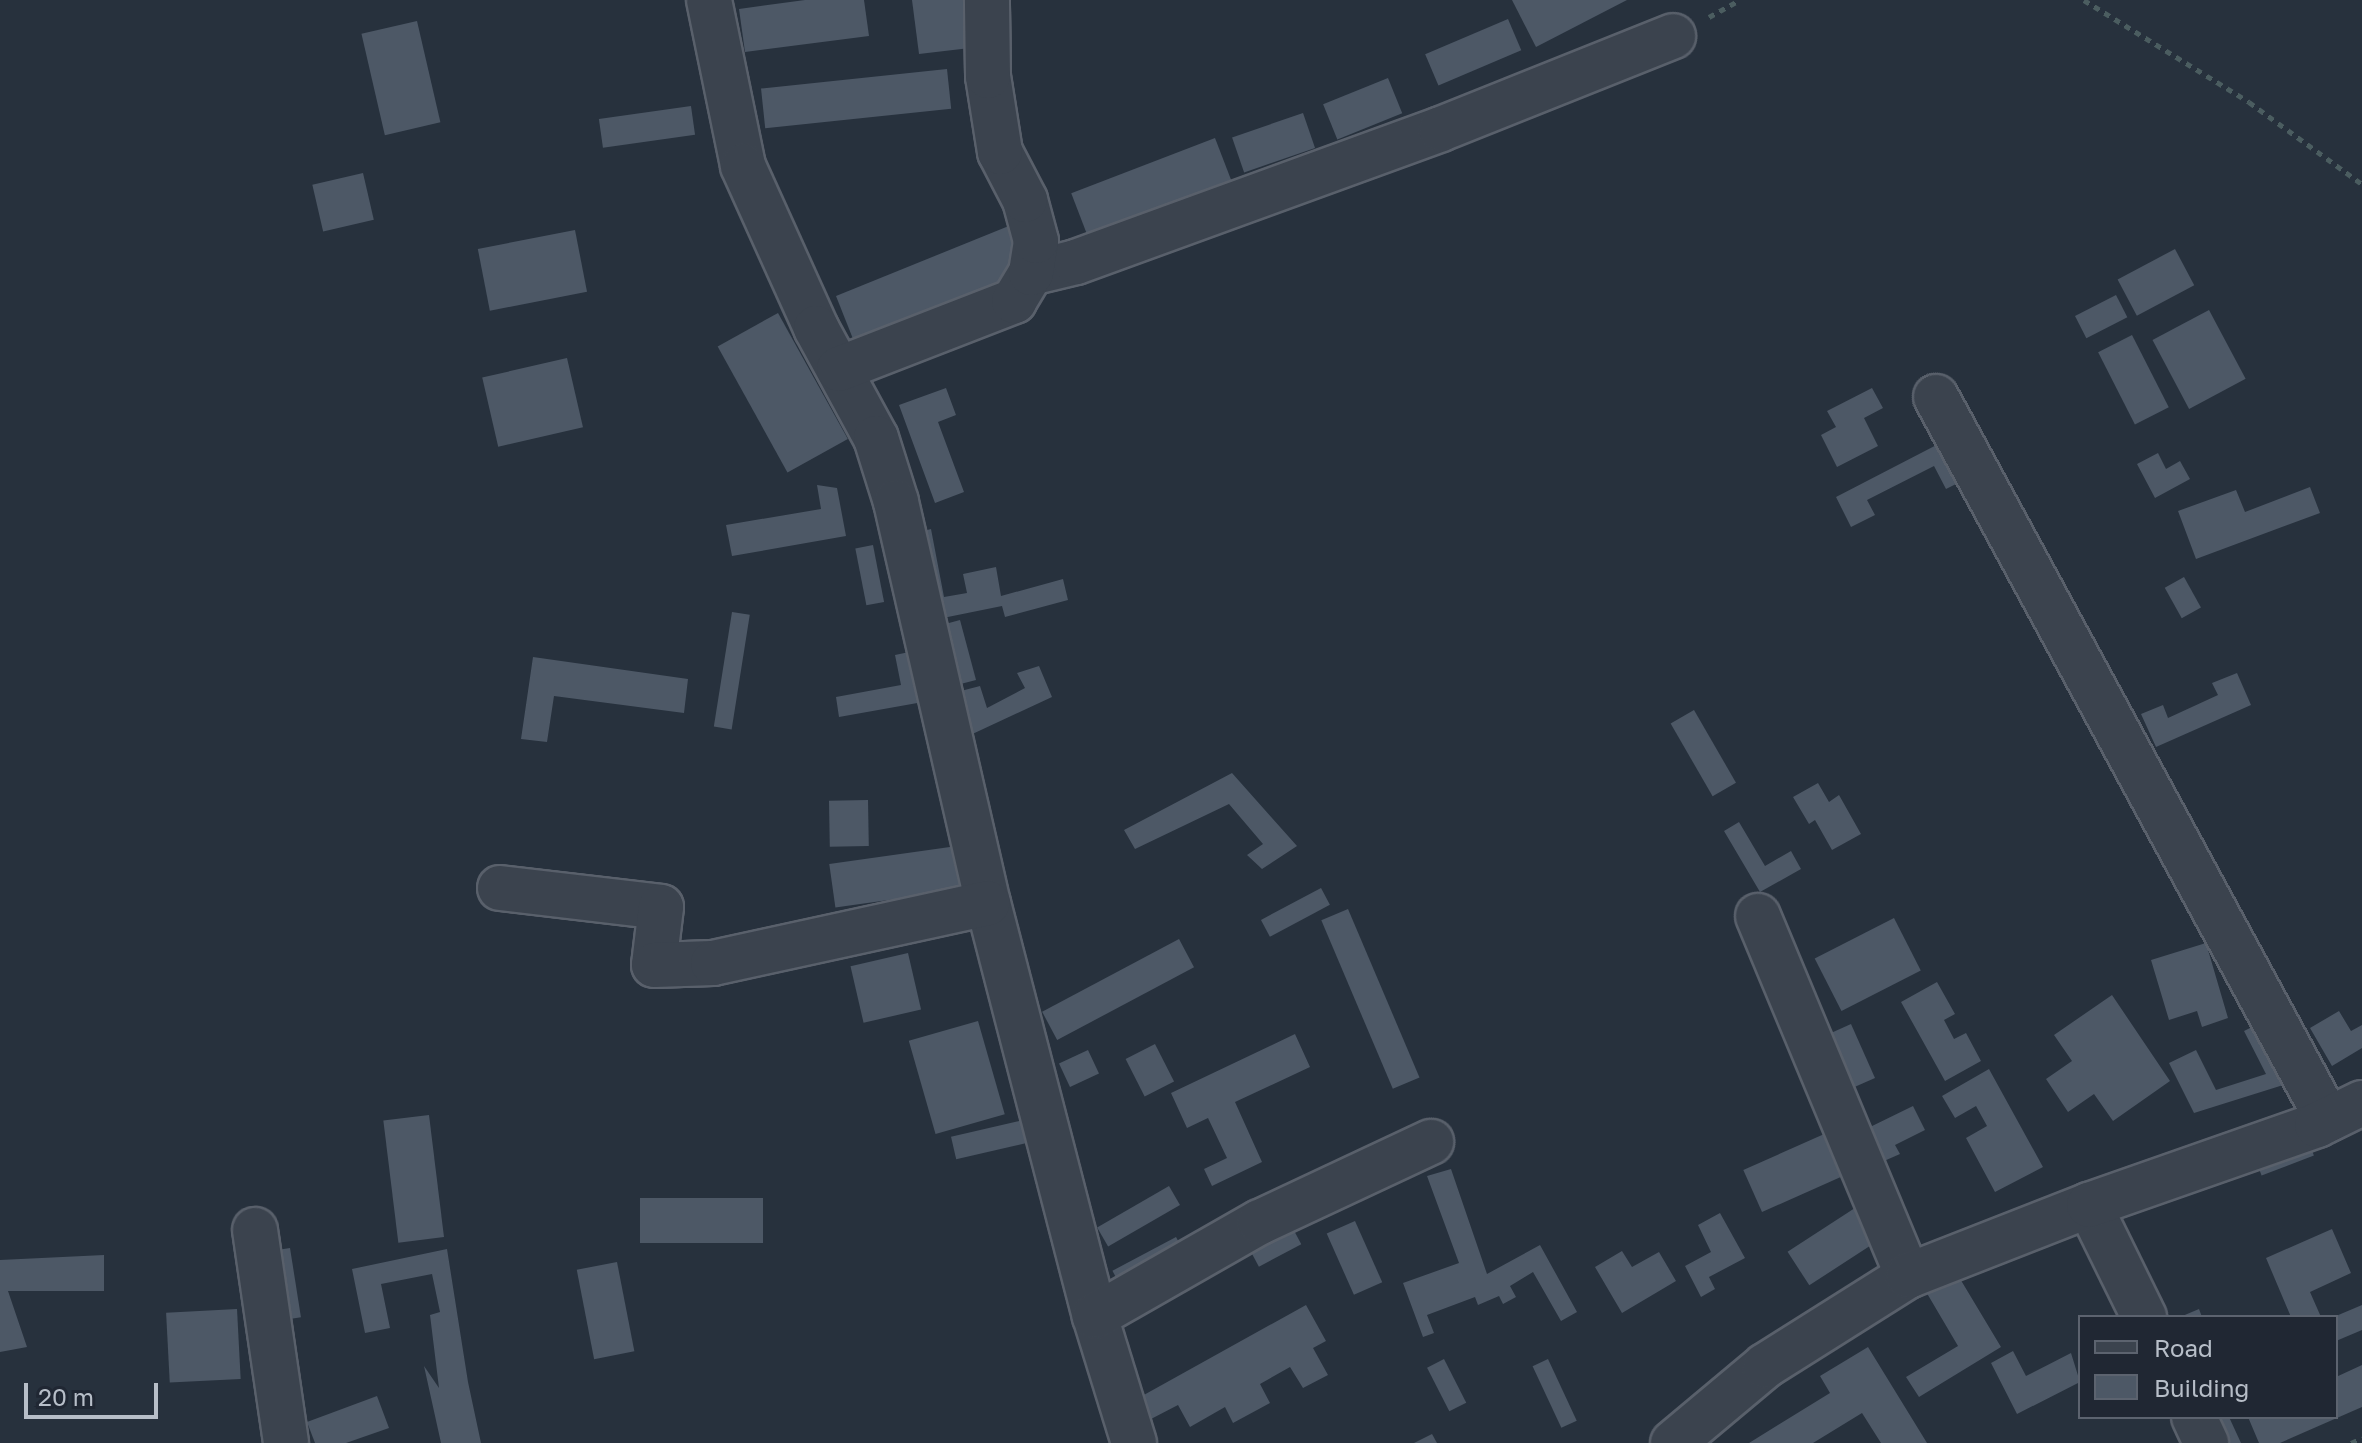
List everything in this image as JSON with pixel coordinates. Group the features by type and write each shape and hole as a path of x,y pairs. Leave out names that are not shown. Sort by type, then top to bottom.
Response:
{"street":[{"path":"709,0 743,166 839,369 876,438 896,502 988,903 1095,1316 1134,1443"},
{"path":"839,369 1014,301 1031,273 1036,241 1025,200 1000,152 988,76 987,0"},
{"path":"1031,273 1076,262 1426,135 1673,36"},
{"path":"1673,1443 1765,1366 1908,1276 2089,1205 2345,1112 1936,397"},
{"path":"500,888 661,907 654,965 713,963 988,903"},
{"path":"1758,916 1908,1276"},
{"path":"1095,1316 1260,1222 1431,1142"},
{"path":"2089,1205 2143,1315"},
{"path":"255,1230 286,1443"},
{"path":"2195,1419 2206,1443"}],"path":[{"path":"2084,0 2249,102 2362,184"},
{"path":"2351,1443 2362,1438"}],"building":[{"path":"805,0 864,0 869,36 745,52 739,9"},
{"path":"912,0 963,0 970,48 919,54"},
{"path":"1512,0 1627,0 1536,47"},
{"path":"1508,19 1521,50 1438,85 1425,54"},
{"path":"417,21 440,122 385,135 361,34"},
{"path":"947,69 951,109 765,128 761,89"},
{"path":"1388,78 1402,113 1337,139 1323,104"},
{"path":"691,106 695,135 603,148 599,119"},
{"path":"1303,113 1315,148 1244,172 1232,137"},
{"path":"1215,138 1231,180 1087,235 1071,193"},
{"path":"363,173 374,220 323,231 312,185"},
{"path":"1021,221 1012,284 857,349 836,296"},
{"path":"575,230 587,292 490,311 478,249"},
{"path":"2175,249 2194,285 2137,316 2118,280"},
{"path":"2116,295 2127,317 2086,338 2075,316"},
{"path":"2209,310 2246,379 2189,409 2152,340"},
{"path":"778,313 848,439 787,472 718,346"},
{"path":"2132,335 2169,407 2135,424 2098,352"},
{"path":"567,358 583,427 498,447 482,378"},
{"path":"946,388 956,415 938,422 964,492 935,503 899,405"},
{"path":"1872,388 1883,408 1864,418 1878,446 1837,467 1821,435 1836,427 1827,411"},
{"path":"1950,438 1970,477 1946,489 1934,466 1867,500 1875,515 1851,527 1836,497"},
{"path":"2158,453 2166,469 2180,461 2190,479 2155,498 2137,464"},
{"path":"817,485 837,488 846,536 732,556 726,525 821,509"},
{"path":"2310,487 2320,513 2196,559 2178,511 2236,490 2245,512"},
{"path":"931,529 944,597 967,593 963,574 996,567 1001,596 1063,579 1068,600 1005,617 1002,606 933,620 916,533"},
{"path":"873,545 884,602 866,605 855,548"},
{"path":"2184,577 2201,608 2182,618 2165,588"},
{"path":"732,612 750,615 732,729 714,727"},
{"path":"960,620 976,680 956,685 940,625"},
{"path":"914,651 923,702 839,717 836,697 901,685 895,655"},
{"path":"533,657 688,679 684,713 554,696 547,742 521,739"},
{"path":"1039,666 1052,697 966,737 957,692 980,686 987,708 1025,688 1017,673"},
{"path":"2237,673 2251,705 2156,747 2141,714 2163,705 2168,718 2218,695 2212,683"},
{"path":"1694,710 1736,783 1713,796 1671,724"},
{"path":"1232,773 1297,846 1262,869 1247,855 1263,844 1229,804 1135,849 1124,830"},
{"path":"1818,783 1829,802 1839,795 1861,834 1832,850 1815,820 1809,824 1793,797"},
{"path":"868,800 869,846 830,847 829,801"},
{"path":"1739,822 1765,866 1791,851 1801,869 1760,892 1724,831"},
{"path":"957,846 963,890 835,908 829,864"},
{"path":"1321,888 1330,905 1270,937 1261,920"},
{"path":"1348,909 1420,1077 1393,1089 1321,920"},
{"path":"1894,918 1921,971 1841,1011 1815,958"},
{"path":"1179,939 1194,967 1057,1040 1042,1012"},
{"path":"2206,943 2228,1018 2202,1027 2197,1011 2169,1020 2151,960"},
{"path":"908,953 921,1010 864,1023 851,966"},
{"path":"1937,982 1955,1014 1944,1020 1954,1039 1966,1033 1981,1061 1945,1081 1901,1002"},
{"path":"2112,995 2170,1081 2113,1121 2094,1094 2068,1112 2046,1079 2072,1061 2054,1035"},
{"path":"2339,1011 2351,1031 2362,1025 2362,1048 2332,1066 2310,1028"},
{"path":"978,1021 1005,1114 936,1134 909,1041"},
{"path":"2264,1021 2293,1082 2194,1113 2169,1063 2196,1050 2216,1090 2266,1074 2244,1031"},
{"path":"1851,1024 1875,1078 1849,1089 1825,1035"},
{"path":"1295,1034 1310,1067 1235,1102 1262,1162 1212,1186 1204,1169 1227,1158 1208,1118 1187,1128 1171,1093"},
{"path":"1155,1044 1174,1081 1145,1096 1126,1059"},
{"path":"1088,1050 1099,1074 1070,1087 1059,1064"},
{"path":"1989,1069 2043,1167 1995,1192 1966,1138 1987,1126 1976,1106 1955,1118 1942,1096"},
{"path":"1913,1106 1925,1130 1895,1145 1900,1154 1884,1161 1868,1128"},
{"path":"429,1115 444,1237 398,1243 383,1121"},
{"path":"1028,1119 1033,1141 956,1159 951,1137"},
{"path":"1831,1131 1850,1173 1762,1212 1743,1170"},
{"path":"2306,1135 2314,1156 2262,1176 2254,1155"},
{"path":"1451,1169 1487,1274 1540,1245 1577,1312 1561,1321 1533,1272 1510,1286 1516,1297 1503,1304 1499,1296 1478,1305 1475,1297 1427,1315 1434,1333 1423,1337 1403,1283 1459,1263 1427,1176"},
{"path":"1169,1186 1180,1205 1108,1247 1097,1228"},
{"path":"640,1198 763,1198 763,1243 640,1243"},
{"path":"1858,1206 1880,1240 1809,1285 1788,1252"},
{"path":"1720,1213 1745,1258 1709,1277 1715,1289 1701,1297 1685,1266 1711,1252 1698,1225"},
{"path":"1355,1221 1382,1282 1354,1295 1327,1234"},
{"path":"1290,1223 1301,1244 1259,1267 1248,1246"},
{"path":"2332,1229 2351,1273 2310,1292 2320,1315 2290,1315 2266,1258"},
{"path":"1176,1237 1185,1254 1121,1288 1112,1271"},
{"path":"290,1248 301,1317 280,1320 269,1251"},
{"path":"447,1249 481,1443 441,1443 424,1366 439,1388 430,1315 440,1312 432,1274 381,1284 390,1328 365,1333 352,1269"},
{"path":"1622,1251 1632,1267 1659,1252 1676,1281 1622,1313 1595,1267"},
{"path":"104,1255 104,1291 8,1291 27,1347 0,1352 0,1260"},
{"path":"617,1262 634,1351 594,1359 577,1270"},
{"path":"1956,1272 2001,1347 1919,1397 1906,1377 1958,1346 1925,1290"},
{"path":"1306,1305 1326,1341 1313,1348 1328,1375 1303,1388 1290,1367 1260,1384 1270,1403 1233,1423 1225,1407 1190,1427 1178,1405 1151,1419 1142,1396"},
{"path":"2362,1305 2362,1330 2338,1340 2338,1315"},
{"path":"237,1309 241,1379 170,1383 166,1313"},
{"path":"2199,1309 2201,1315 2185,1315"},
{"path":"1868,1347 1927,1443 1881,1443 1862,1413 1813,1443 1749,1443 1830,1393 1820,1376"},
{"path":"2013,1351 2026,1376 2071,1353 2078,1383 2017,1414 1991,1363"},
{"path":"1444,1359 1466,1403 1449,1411 1427,1368"},
{"path":"1548,1359 1577,1421 1561,1428 1533,1366"},
{"path":"2362,1365 2362,1407 2338,1418 2338,1376"},
{"path":"377,1396 389,1428 346,1443 315,1443 307,1422"},
{"path":"2203,1419 2230,1419 2241,1443 2214,1443"},
{"path":"2249,1419 2335,1419 2280,1443 2259,1443"},
{"path":"1432,1434 1437,1443 1414,1443"}]}
